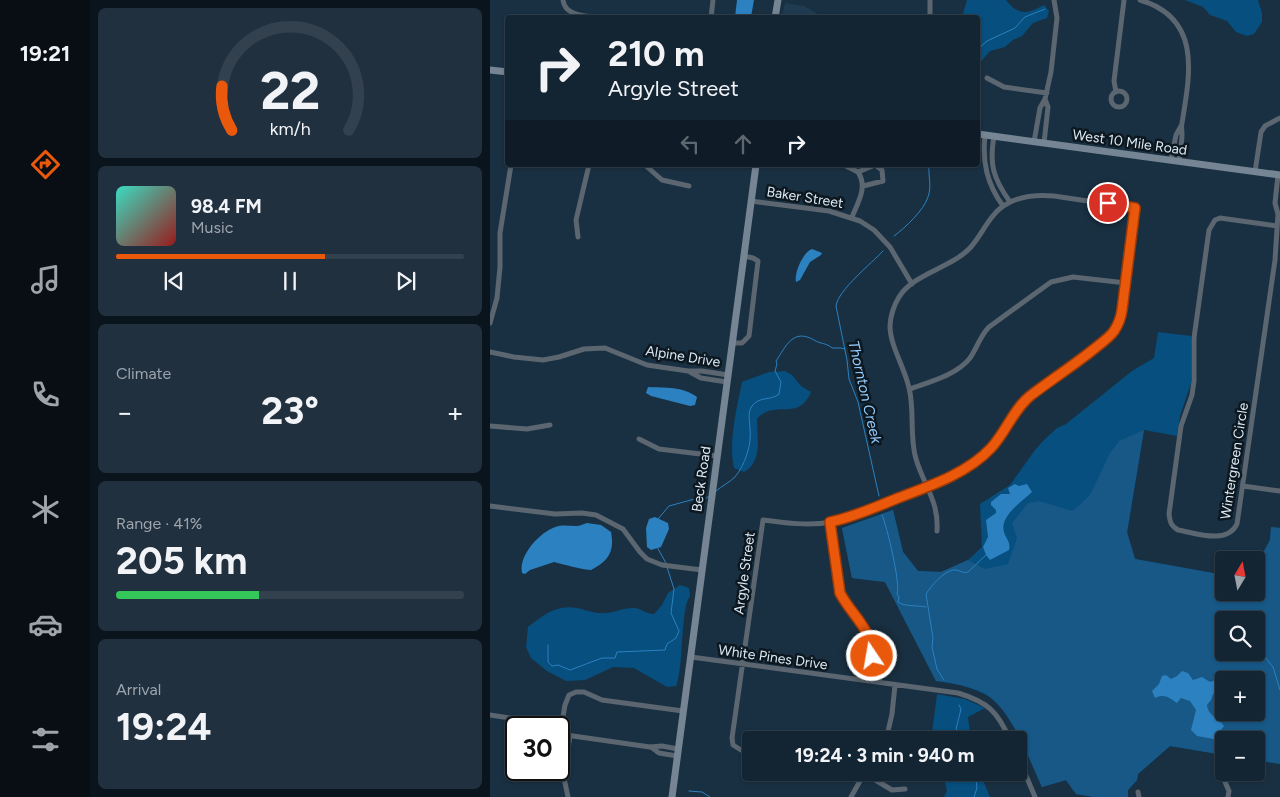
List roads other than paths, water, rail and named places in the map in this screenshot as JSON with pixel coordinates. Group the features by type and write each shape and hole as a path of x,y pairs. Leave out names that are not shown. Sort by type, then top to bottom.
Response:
{"main road":[{"path":"776,15 778,0"},
{"path":"490,70 505,72"},
{"name":"West 10 Mile Road","path":"982,134 1279,175"},
{"name":"Beck Road","path":"672,797 756,167"}],"street":[{"path":"563,0 565,7 570,12 587,15"},
{"path":"711,15 713,0"},
{"path":"930,0 930,15"},
{"path":"1034,142 1040,108 1047,93 1056,30 1054,0"},
{"path":"1116,92 1114,81 1124,0"},
{"path":"1140,0 1165,12 1174,22 1185,40 1190,59 1182,135 1175,160"},
{"path":"987,78 1004,87 1047,93"},
{"path":"1044,143 1048,107 1045,99"},
{"path":"1255,172 1261,132 1264,126 1280,118"},
{"path":"982,134 985,168 992,187 1003,206"},
{"path":"937,531 935,506 916,460 913,446 910,389 894,344 890,326 891,317 899,297 912,284 965,253 992,217 1010,202 1000,187 992,167 991,156 994,136"},
{"path":"490,323 497,298 500,267 500,233 511,167"},
{"path":"578,237 576,220 589,167"},
{"path":"647,167 662,180 689,186"},
{"path":"848,167 858,172 863,186 852,217"},
{"path":"858,172 870,167"},
{"path":"863,186 883,181 882,170 878,167"},
{"path":"985,168 992,167"},
{"name":"Wintergreen Circle","path":"1277,226 1220,218 1215,220 1209,230 1194,338 1194,381 1192,395 1181,426 1169,514 1170,522 1178,530 1216,536 1234,531 1237,524 1275,260 1279,212 1275,202 1279,175"},
{"name":"Argyle Street","path":"742,750 733,745 732,738 764,520 799,524 830,522 850,518 952,475 972,463 991,448 1005,431 1012,417 1029,397 1087,355 1111,334 1121,316 1135,208 1043,195 1021,197 1010,202"},
{"name":"Baker Street","path":"751,201 829,211 852,217 874,230 884,239 912,284"},
{"path":"732,342 742,343 750,336 758,261 744,256"},
{"path":"910,389 950,373 962,366 969,360 983,333 989,327 1051,282 1073,277 1126,283"},
{"name":"Alpine Drive","path":"490,352 543,360 584,349 605,348 644,364 688,371 701,378 728,378"},
{"path":"490,426 527,429 550,424"},
{"path":"639,439 660,449 717,456"},
{"path":"1243,486 1280,491"},
{"path":"490,506 555,514 582,513 596,515 623,529 647,559 662,566 702,570"},
{"path":"830,522 840,593 844,602 867,631 872,647 871,672 868,681"},
{"name":"White Pines Drive","path":"691,657 958,693 974,697 988,706 997,714 1006,731"},
{"path":"888,731 896,685"},
{"path":"563,716 569,695 576,692 584,692 602,700 683,711"},
{"path":"490,716 505,718"},
{"path":"570,736 650,747 659,753 678,753"},
{"path":"1027,778 1035,797"},
{"path":"565,781 568,797"},
{"path":"851,797 860,781"},
{"path":"877,781 892,790 905,789"},
{"path":"1224,781 1229,791 1228,797"}],"waterway":[{"name":"Thornton Creek","path":"980,47 987,41 1015,28 1025,17 1045,9"},
{"name":"Thornton Creek","path":"894,236 914,218 926,202 930,189 929,167"},
{"name":"Thornton Creek","path":"879,496 858,402 849,379 836,306 843,292 883,251"},
{"path":"716,491 735,477 745,460 750,441 750,409 758,401 779,394 781,382 775,371 776,361 791,340 801,336 832,348 845,349"},
{"path":"658,519 669,506 698,498 704,500 709,496"},
{"name":"Thornton Creek","path":"882,515 895,568 898,602 926,607"},
{"path":"657,547 666,563"},
{"path":"944,680 937,669 932,647 933,638 926,594 945,573 953,570 968,572 986,555"},
{"path":"548,645 548,662 552,666 558,665 570,670 602,658 615,658 617,652 665,650 667,644 676,638 679,631 671,613 674,589 667,567"},
{"path":"1266,648 1264,656 1273,667 1280,690"},
{"name":"Thornton Creek","path":"958,731 956,729 961,709 959,705"},
{"name":"Thornton Creek","path":"974,797 977,788 976,781"},
{"path":"689,791 702,792 710,797"}]}
